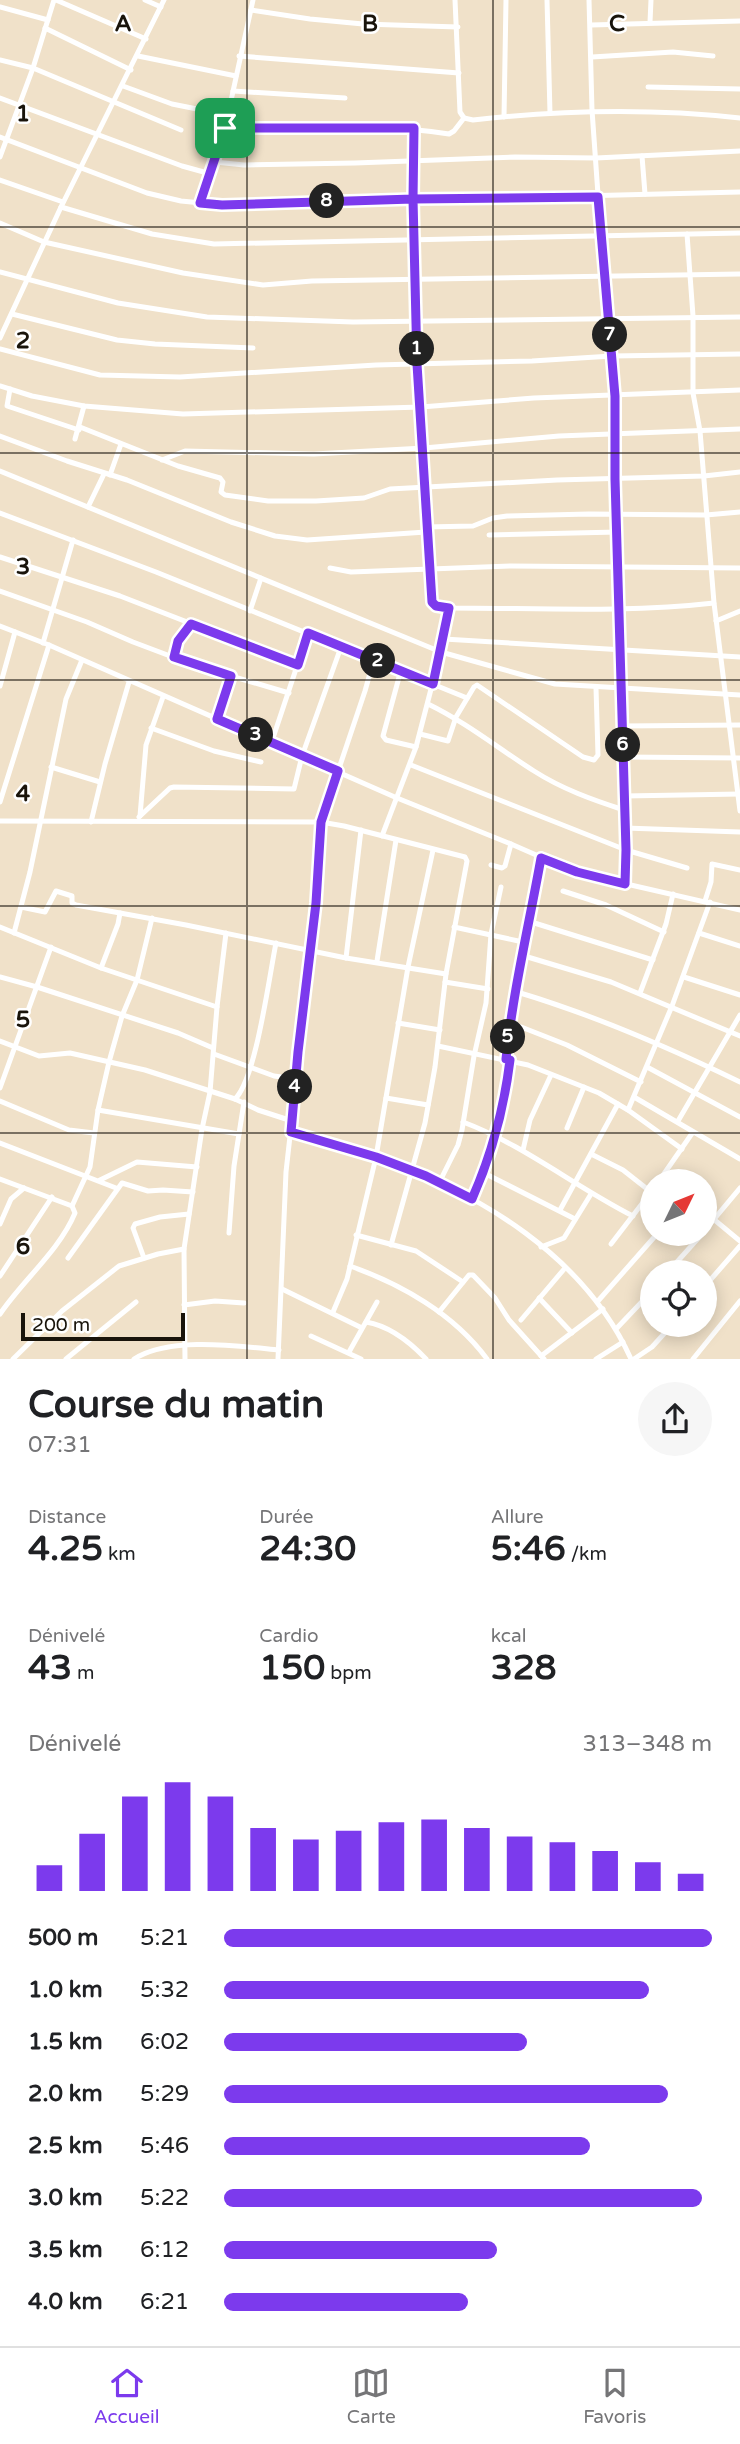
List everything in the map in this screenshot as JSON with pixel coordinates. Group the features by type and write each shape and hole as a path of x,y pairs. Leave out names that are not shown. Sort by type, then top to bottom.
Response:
{"street":[{"path":"0,157 3,138 20,104 55,0 146,38"},
{"path":"145,0 161,7"},
{"path":"0,338 44,242 164,0"},
{"path":"200,203 225,128 253,0"},
{"path":"455,0 460,112 464,118 473,120 592,110 681,112 740,118"},
{"path":"504,117 506,0"},
{"path":"547,0 551,113"},
{"path":"589,0 592,110 615,396 625,884"},
{"path":"650,22 651,0"},
{"path":"0,7 48,20"},
{"path":"251,10 363,24 458,27"},
{"path":"591,24 740,21"},
{"path":"45,28 131,70"},
{"path":"592,57 673,52 713,56"},
{"path":"138,55 236,76"},
{"path":"239,57 459,73"},
{"path":"0,60 33,68 181,131"},
{"path":"123,86 172,104 227,115"},
{"path":"648,88 740,89"},
{"path":"233,91 345,98"},
{"path":"0,98 182,166 211,174"},
{"path":"225,128 414,128 449,134 464,118"},
{"path":"414,128 417,364 432,603 449,608 676,607 714,603"},
{"path":"3,138 147,193 222,205 740,192"},
{"path":"215,162 244,165 515,157 596,158 740,151"},
{"path":"642,156 645,194"},
{"path":"0,180 62,205 152,234 214,244 740,233"},
{"path":"0,223 44,242 183,273 263,285 312,281 740,274"},
{"path":"687,234 693,316 694,393 713,567 714,603 729,724 737,759 740,811"},
{"path":"0,272 118,303 193,316 353,322 740,317"},
{"path":"12,314 117,340 253,348"},
{"path":"0,349 85,372 114,376 180,377 417,364 740,354"},
{"path":"0,386 32,396 84,406 183,414 421,407 534,398 740,390"},
{"path":"10,389 7,406 79,428 162,460 220,478 223,480 223,494 252,499 344,500 368,497 385,490 704,476 740,472"},
{"path":"75,439 84,406"},
{"path":"162,460 185,451 314,454 559,436 740,429"},
{"path":"0,436 170,496 231,522 275,536 307,540 473,526 498,516 706,515 740,512"},
{"path":"88,507 121,444"},
{"path":"0,471 440,652 555,684 740,695"},
{"path":"0,513 467,698"},
{"path":"489,535 618,532"},
{"path":"0,802 73,540"},
{"path":"0,557 120,596 298,665"},
{"path":"330,568 351,572 511,566 740,568"},
{"path":"250,611 261,578"},
{"path":"0,591 52,608 174,657 289,693"},
{"path":"382,836 411,765 444,639 449,608"},
{"path":"716,621 740,611"},
{"path":"174,657 178,641 191,624"},
{"path":"0,626 272,741 397,799 577,872 740,910"},
{"path":"0,685 16,632"},
{"path":"272,741 308,633"},
{"path":"444,639 740,657"},
{"path":"139,820 174,787 295,788 303,756 341,647"},
{"path":"278,1359 286,1172 316,903 321,822 374,659"},
{"path":"14,933 66,699 82,660"},
{"path":"401,670 383,736 386,740 416,747"},
{"path":"217,719 231,676"},
{"path":"92,822 100,782 129,682"},
{"path":"420,734 446,742 456,717 477,685 591,761 598,755 596,688"},
{"path":"139,820 144,756 163,696"},
{"path":"428,704 456,717 545,777 574,792 624,810"},
{"path":"622,726 740,725"},
{"path":"151,728 214,751 261,762"},
{"path":"624,757 737,759"},
{"path":"411,765 626,850 688,868"},
{"path":"51,767 100,782"},
{"path":"624,796 739,794"},
{"path":"0,821 321,822 463,856 467,860 446,974 428,1105 391,1245"},
{"path":"625,828 740,832"},
{"path":"346,958 361,830"},
{"path":"377,961 396,840"},
{"path":"491,864 504,867 511,844"},
{"path":"332,1312 347,1279 376,1157 408,967 433,850"},
{"path":"472,1199 484,1173 496,1134 523,942 541,858"},
{"path":"628,1110 684,977 699,933 707,902 711,865 714,863 740,870"},
{"path":"439,1182 457,1145 463,1122 488,989 491,934 500,887"},
{"path":"21,907 45,912 56,891 72,896 74,905 152,918 346,958 446,974"},
{"path":"563,891 606,905 663,932"},
{"path":"640,993 663,932 673,894"},
{"path":"101,968 120,913"},
{"path":"72,1206 90,1167 98,1110 109,1062 136,980 152,918"},
{"path":"528,921 653,960"},
{"path":"0,927 101,968 217,1007"},
{"path":"454,928 523,942"},
{"path":"185,1359 184,1249 210,1092 226,933"},
{"path":"699,933 740,946"},
{"path":"229,1233 243,1092 252,1069 276,943"},
{"path":"0,1088 51,947"},
{"path":"521,955 611,982 740,1036"},
{"path":"0,977 178,1033 252,1069 296,1079"},
{"path":"684,977 740,995"},
{"path":"445,982 488,989"},
{"path":"517,992 581,1013 657,1043 740,1083"},
{"path":"678,1121 740,1015"},
{"path":"398,1023 440,1030"},
{"path":"511,1023 567,1045 641,1082"},
{"path":"0,1041 39,1056 70,1054 145,1070 244,1102 258,1110 292,1121"},
{"path":"438,1046 474,1056 508,1060 584,1087 628,1110 682,1149"},
{"path":"647,1067 740,1117"},
{"path":"523,1150 530,1121 551,1075"},
{"path":"566,1128 584,1087"},
{"path":"235,1099 243,1092"},
{"path":"634,1097 740,1159"},
{"path":"386,1098 428,1105"},
{"path":"0,1101 69,1130 94,1133"},
{"path":"560,1210 618,1104"},
{"path":"98,1110 239,1134"},
{"path":"463,1122 496,1134 590,1194 633,1216"},
{"path":"291,1132 412,1170 504,1217 565,1268 598,1301 632,1359 652,1347 661,1337"},
{"path":"668,1169 693,1132"},
{"path":"0,1143 116,1188"},
{"path":"591,1154 623,1170 640,1182"},
{"path":"100,1181 138,1162 197,1167"},
{"path":"484,1173 575,1219"},
{"path":"0,1179 72,1206 75,1213 67,1230 0,1314"},
{"path":"68,1258 116,1188 123,1182 149,1191 193,1192"},
{"path":"0,1224 11,1199 24,1188"},
{"path":"718,1214 740,1188"},
{"path":"541,1248 564,1238 590,1194"},
{"path":"0,1276 52,1197"},
{"path":"611,1244 640,1207"},
{"path":"144,1258 133,1228 135,1224 160,1217 189,1214"},
{"path":"717,1272 740,1244 718,1223"},
{"path":"356,1235 416,1251 463,1282"},
{"path":"598,1301 646,1246"},
{"path":"679,1260 691,1246"},
{"path":"13,1359 62,1311 124,1263 184,1249"},
{"path":"349,1266 395,1284 439,1311 487,1359"},
{"path":"521,1320 565,1268"},
{"path":"439,1311 469,1275 474,1276 542,1357 603,1309"},
{"path":"282,1289 364,1325 380,1324 415,1347 426,1359"},
{"path":"539,1298 572,1334"},
{"path":"184,1305 215,1301 244,1303"},
{"path":"693,1359 740,1301"},
{"path":"349,1352 377,1302"},
{"path":"66,1359 136,1303"},
{"path":"616,1329 640,1304"},
{"path":"311,1336 361,1359"},
{"path":"596,1359 623,1342"},
{"path":"134,1359 150,1351 186,1346 229,1345 279,1350"}],"route":[{"path":"225,128 200,203 222,205 304,202 413,199 505,197 598,197 615,396 625,884 577,872 541,858 521,955 508,1038 506,1059 510,1060 502,1109 494,1147 472,1199 426,1176 376,1157 291,1132 316,903 321,822 338,771 217,719 231,676 174,657 178,641 191,624 298,665 308,633 433,684 449,608 436,606 432,602 426,532 424,448 417,364 413,199 414,128 225,128"}]}
